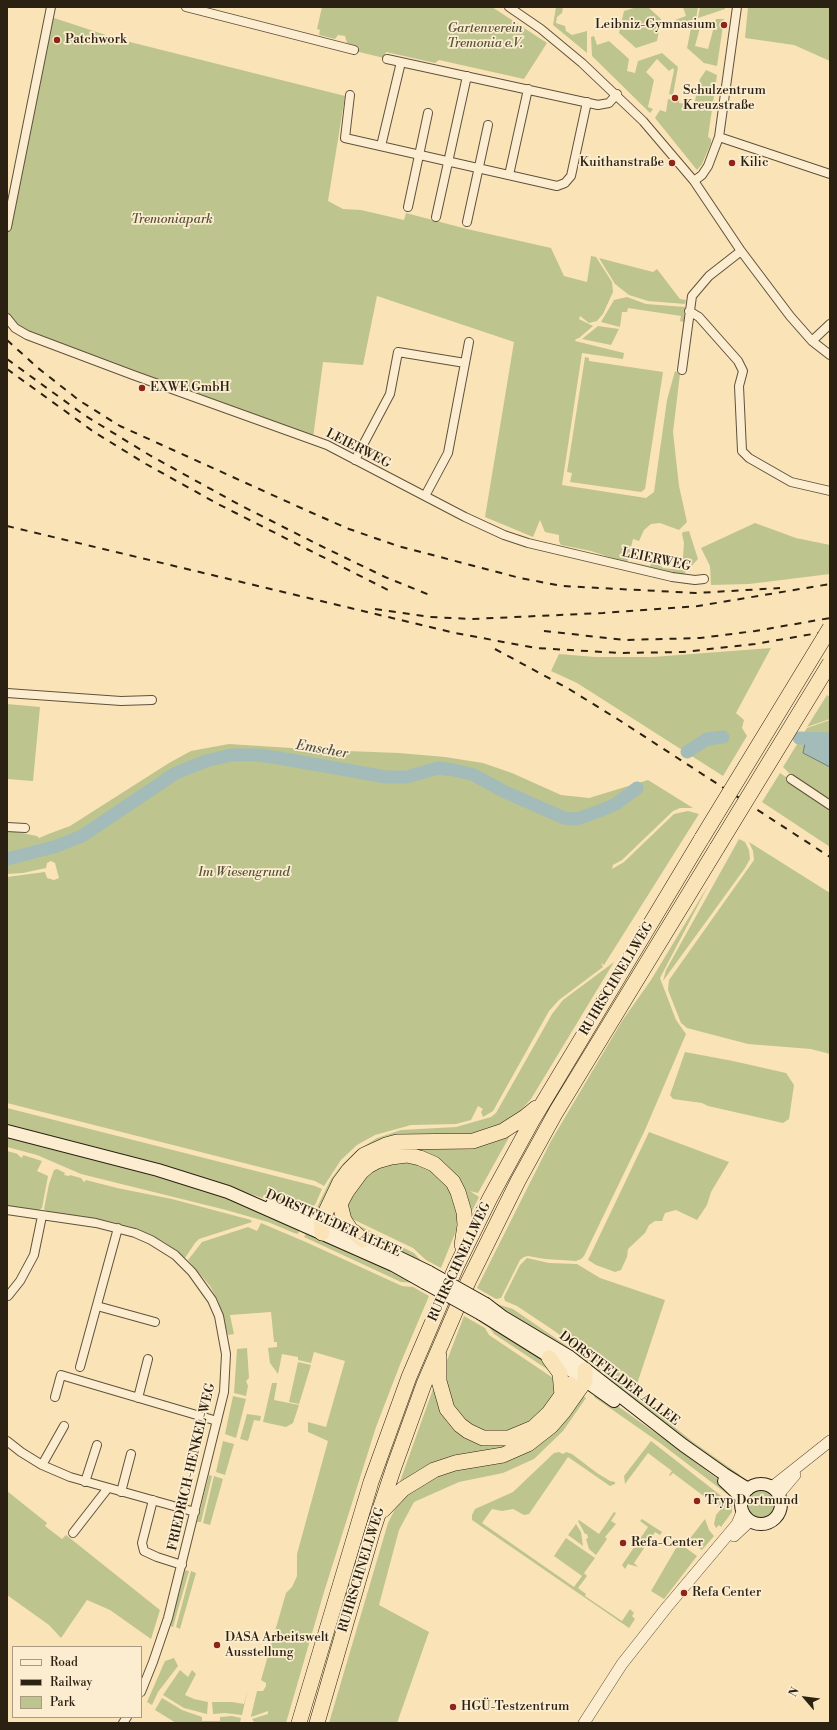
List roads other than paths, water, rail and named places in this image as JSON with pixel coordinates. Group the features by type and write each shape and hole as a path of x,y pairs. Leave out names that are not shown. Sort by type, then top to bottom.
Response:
{"highway":[{"name":"RUHRSCHNELLWEG","path":"299,1723 371,1482 412,1370 456,1267 497,1185 549,1091 830,628"},
{"name":"RUHRSCHNELLWEG","path":"317,1723 373,1530 411,1418 470,1276 534,1152 578,1076 830,663"},
{"path":"324,1227 340,1182 349,1170 364,1155 381,1147 397,1142 458,1142 473,1141 492,1136 525,1117 549,1091"},
{"path":"324,1227 340,1204 346,1191 361,1172 377,1161 391,1157 407,1155 420,1158 434,1164 453,1182 460,1196 464,1212 464,1237 456,1267"},
{"path":"340,1204 348,1226 363,1240"},
{"path":"443,1339 438,1366 443,1400 452,1418 475,1435 500,1440 522,1434 541,1420 562,1395 582,1375"},
{"path":"549,1358 560,1373 562,1395"},
{"path":"373,1530 380,1514 391,1499 426,1473 455,1463 503,1455 528,1444 551,1426 559,1416 582,1375"}],"main road":[{"name":"DORSTFELDER ALLEE","path":"7,1131 158,1170 228,1192 363,1240 483,1309 549,1358 582,1375 683,1445 745,1493"},
{"name":"DORSTFELDER ALLEE","path":"324,1227 393,1265 427,1277"},
{"name":"DORSTFELDER ALLEE","path":"483,1309 503,1317 570,1357 582,1375"},
{"path":"760,1484 775,1491 781,1504 780,1510 773,1521 762,1524 746,1517 745,1493 760,1484"}],"street":[{"path":"7,227 51,7"},
{"path":"186,7 354,50"},
{"path":"508,7 541,29 617,94 645,123 694,181 741,251 790,316 812,341 830,355"},
{"path":"694,181 702,175 708,166 719,138 737,7"},
{"path":"387,59 598,105 609,103 617,94"},
{"path":"381,146 401,62"},
{"path":"436,217 467,76"},
{"path":"509,175 528,90"},
{"path":"350,95 345,138 557,186 565,183 571,176 587,102"},
{"path":"408,207 428,113"},
{"path":"467,222 488,125"},
{"path":"719,138 830,174"},
{"path":"682,370 692,296 709,276 741,251"},
{"path":"689,311 699,317 738,361 743,371 739,386 742,450 749,458 791,482 830,491"},
{"name":"LEIERWEG","path":"7,318 15,328 28,335 133,375 327,445 465,517 528,543 672,577 695,580 704,579"},
{"path":"812,341 830,324"},
{"path":"425,496 448,453 469,342"},
{"path":"355,460 390,394 398,352 465,363"},
{"path":"7,693 120,701 152,700"},
{"path":"790,779 830,805"},
{"path":"7,827 25,828"},
{"name":"FRIEDRICH-HENKEL-WEG","path":"7,1210 96,1223 135,1232 152,1240 175,1255 192,1272 212,1300 219,1316 226,1354 224,1392 182,1565 160,1644 142,1689"},
{"path":"8,1296 20,1281 34,1254 42,1216"},
{"path":"80,1367 118,1228"},
{"path":"97,1306 154,1322"},
{"path":"138,1398 148,1359"},
{"path":"55,1397 61,1375 218,1421"},
{"path":"42,1465 64,1426"},
{"path":"7,1441 42,1465 85,1482 195,1512"},
{"path":"775,1491 830,1441"},
{"path":"85,1482 97,1445"},
{"path":"121,1492 131,1454"},
{"path":"73,1534 108,1488"},
{"name":"FRIEDRICH-HENKEL-WEG","path":"152,1500 142,1543 144,1551 182,1565"},
{"path":"584,1723 604,1690 635,1647 737,1524 746,1517"}],"water":[{"path":"805,743 830,744 830,767 803,753"}],"waterway":[{"name":"Emscher","path":"687,752 707,739 723,737"},
{"name":"Emscher","path":"799,738 830,739"},
{"name":"Emscher","path":"7,859 54,847 82,836 176,773 206,761 231,755 257,755 279,758 386,777 407,777 438,768 454,770 474,775 503,791 564,818 577,819 602,810 616,804 637,788"}],"railway":[{"path":"7,340 38,368 80,401 120,426 349,529 398,546 520,578 562,586 696,593 780,588"},
{"path":"7,359 84,415 151,456 238,504 317,544 385,577 432,596"},
{"path":"7,369 94,432 146,464 218,504 392,592"},
{"path":"7,526 455,633 536,648 620,653 683,652 755,644 830,631"},
{"path":"375,609 430,617 472,619 603,613 698,606 830,584"},
{"path":"544,631 625,640 700,638 755,631 830,618"},
{"path":"495,649 569,689 619,720 830,857"}],"place":[{"name":"Leibniz-Gymnasium","path":"724,25"},
{"name":"Patchwork","path":"57,40"},
{"name":"Schulzentrum Kreuzstraße","path":"675,98"},
{"name":"Kuithanstraße","path":"672,163"},
{"name":"Kilic","path":"732,163"},
{"name":"EXWE GmbH","path":"142,388"},
{"name":"Tryp Dortmund","path":"697,1501"},
{"name":"Refa-Center","path":"623,1543"},
{"name":"Refa Center","path":"684,1593"},
{"name":"DASA Arbeitswelt Ausstellung","path":"217,1645"},
{"name":"HGÜ-Testzentrum","path":"453,1707"}],"park label":[{"name":"Gartenverein Tremonia e.V.","path":"485,36"},
{"name":"Tremoniapark","path":"172,220"},
{"name":"Im Wiesengrund","path":"244,873"}]}
